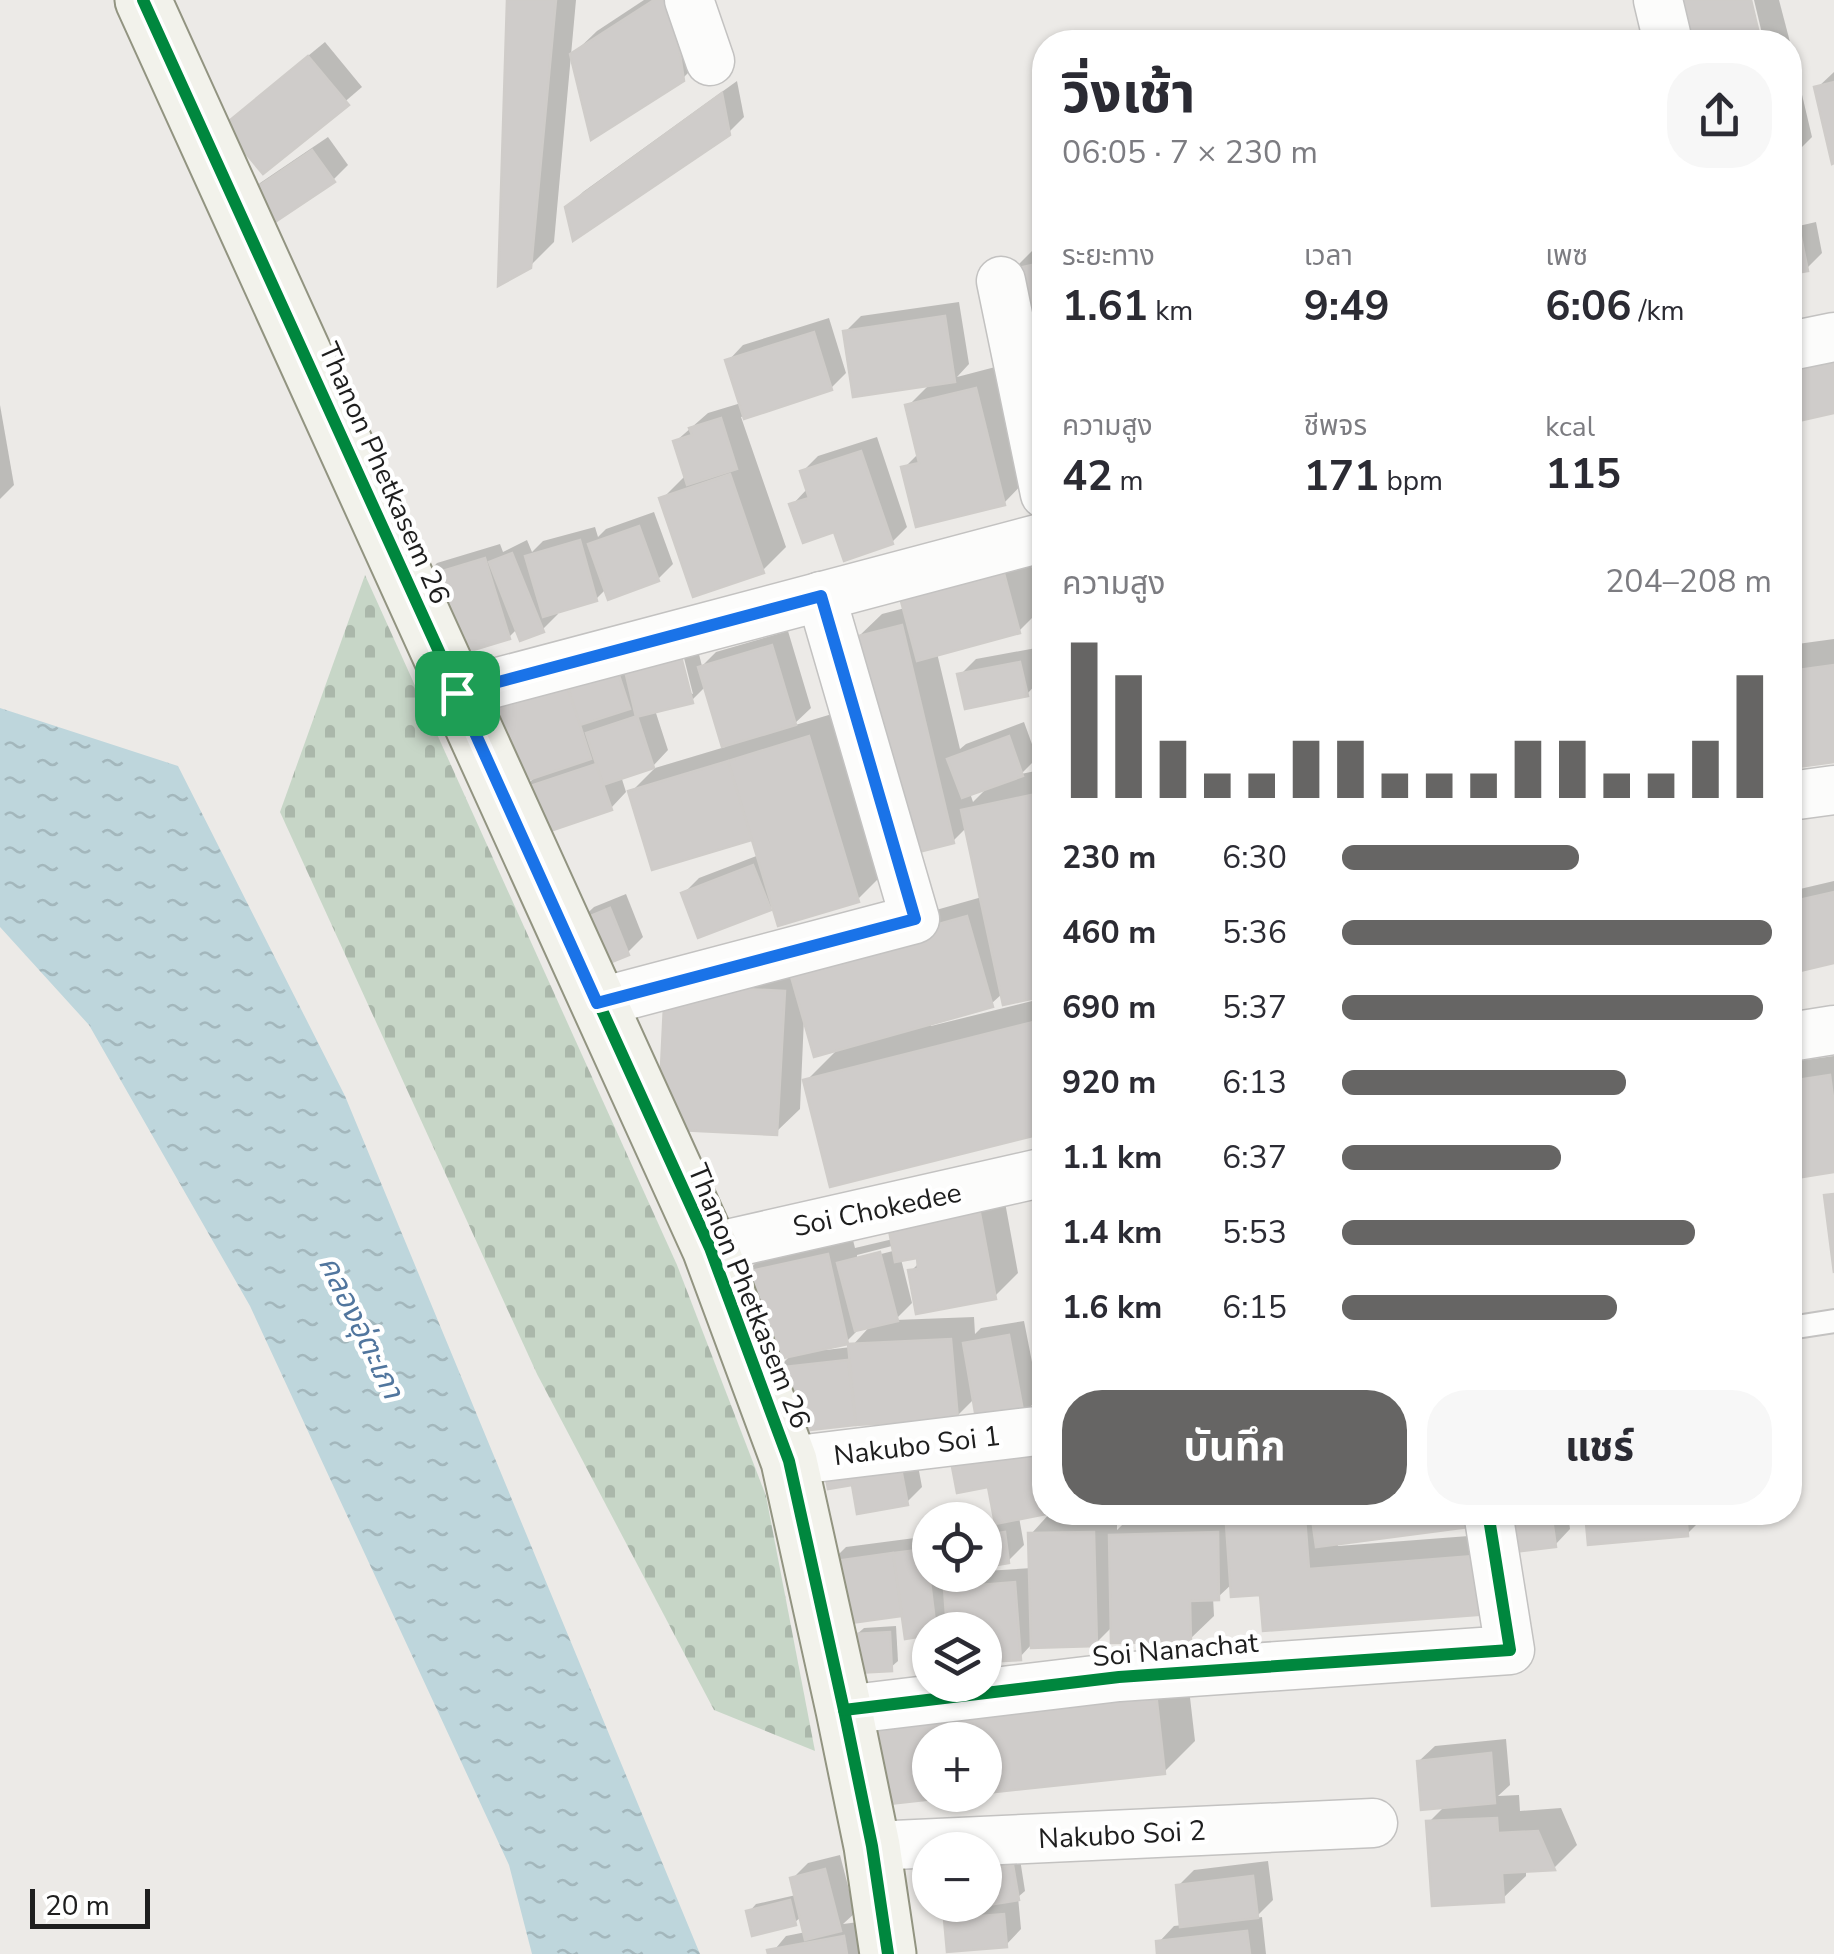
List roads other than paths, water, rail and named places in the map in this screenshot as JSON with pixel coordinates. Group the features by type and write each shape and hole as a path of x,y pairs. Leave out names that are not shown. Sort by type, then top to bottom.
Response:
{"street":[{"name":"Thanon Phetkasem 26","path":"143,0 710,1248 788,1461 830,1639 872,1846 888,1954"},
{"path":"689,0 710,61"},
{"path":"1658,0 1665,30"},
{"path":"1001,281 1032,431"},
{"path":"1802,344 1834,337"},
{"path":"457,693 1032,539"},
{"path":"597,1003 915,919 821,596"},
{"path":"1802,794 1834,790"},
{"path":"1802,1035 1834,1030"},
{"name":"Soi Chokedee","path":"710,1248 1032,1175"},
{"name":"Nakubo Soi 1","path":"788,1461 1032,1432"},
{"name":"Soi Nanachat","path":"844,1710 1119,1677 1510,1650 1490,1525"},
{"name":"Nakubo Soi 2","path":"872,1846 1372,1823"}],"lane":[{"path":"1802,1326 1834,1321"}],"water":[{"name":"คลองอุ่ตะเภา","path":"0,708 178,766 345,1096 700,1954 532,1954 509,1865 250,1306 89,1025 0,927"}]}
